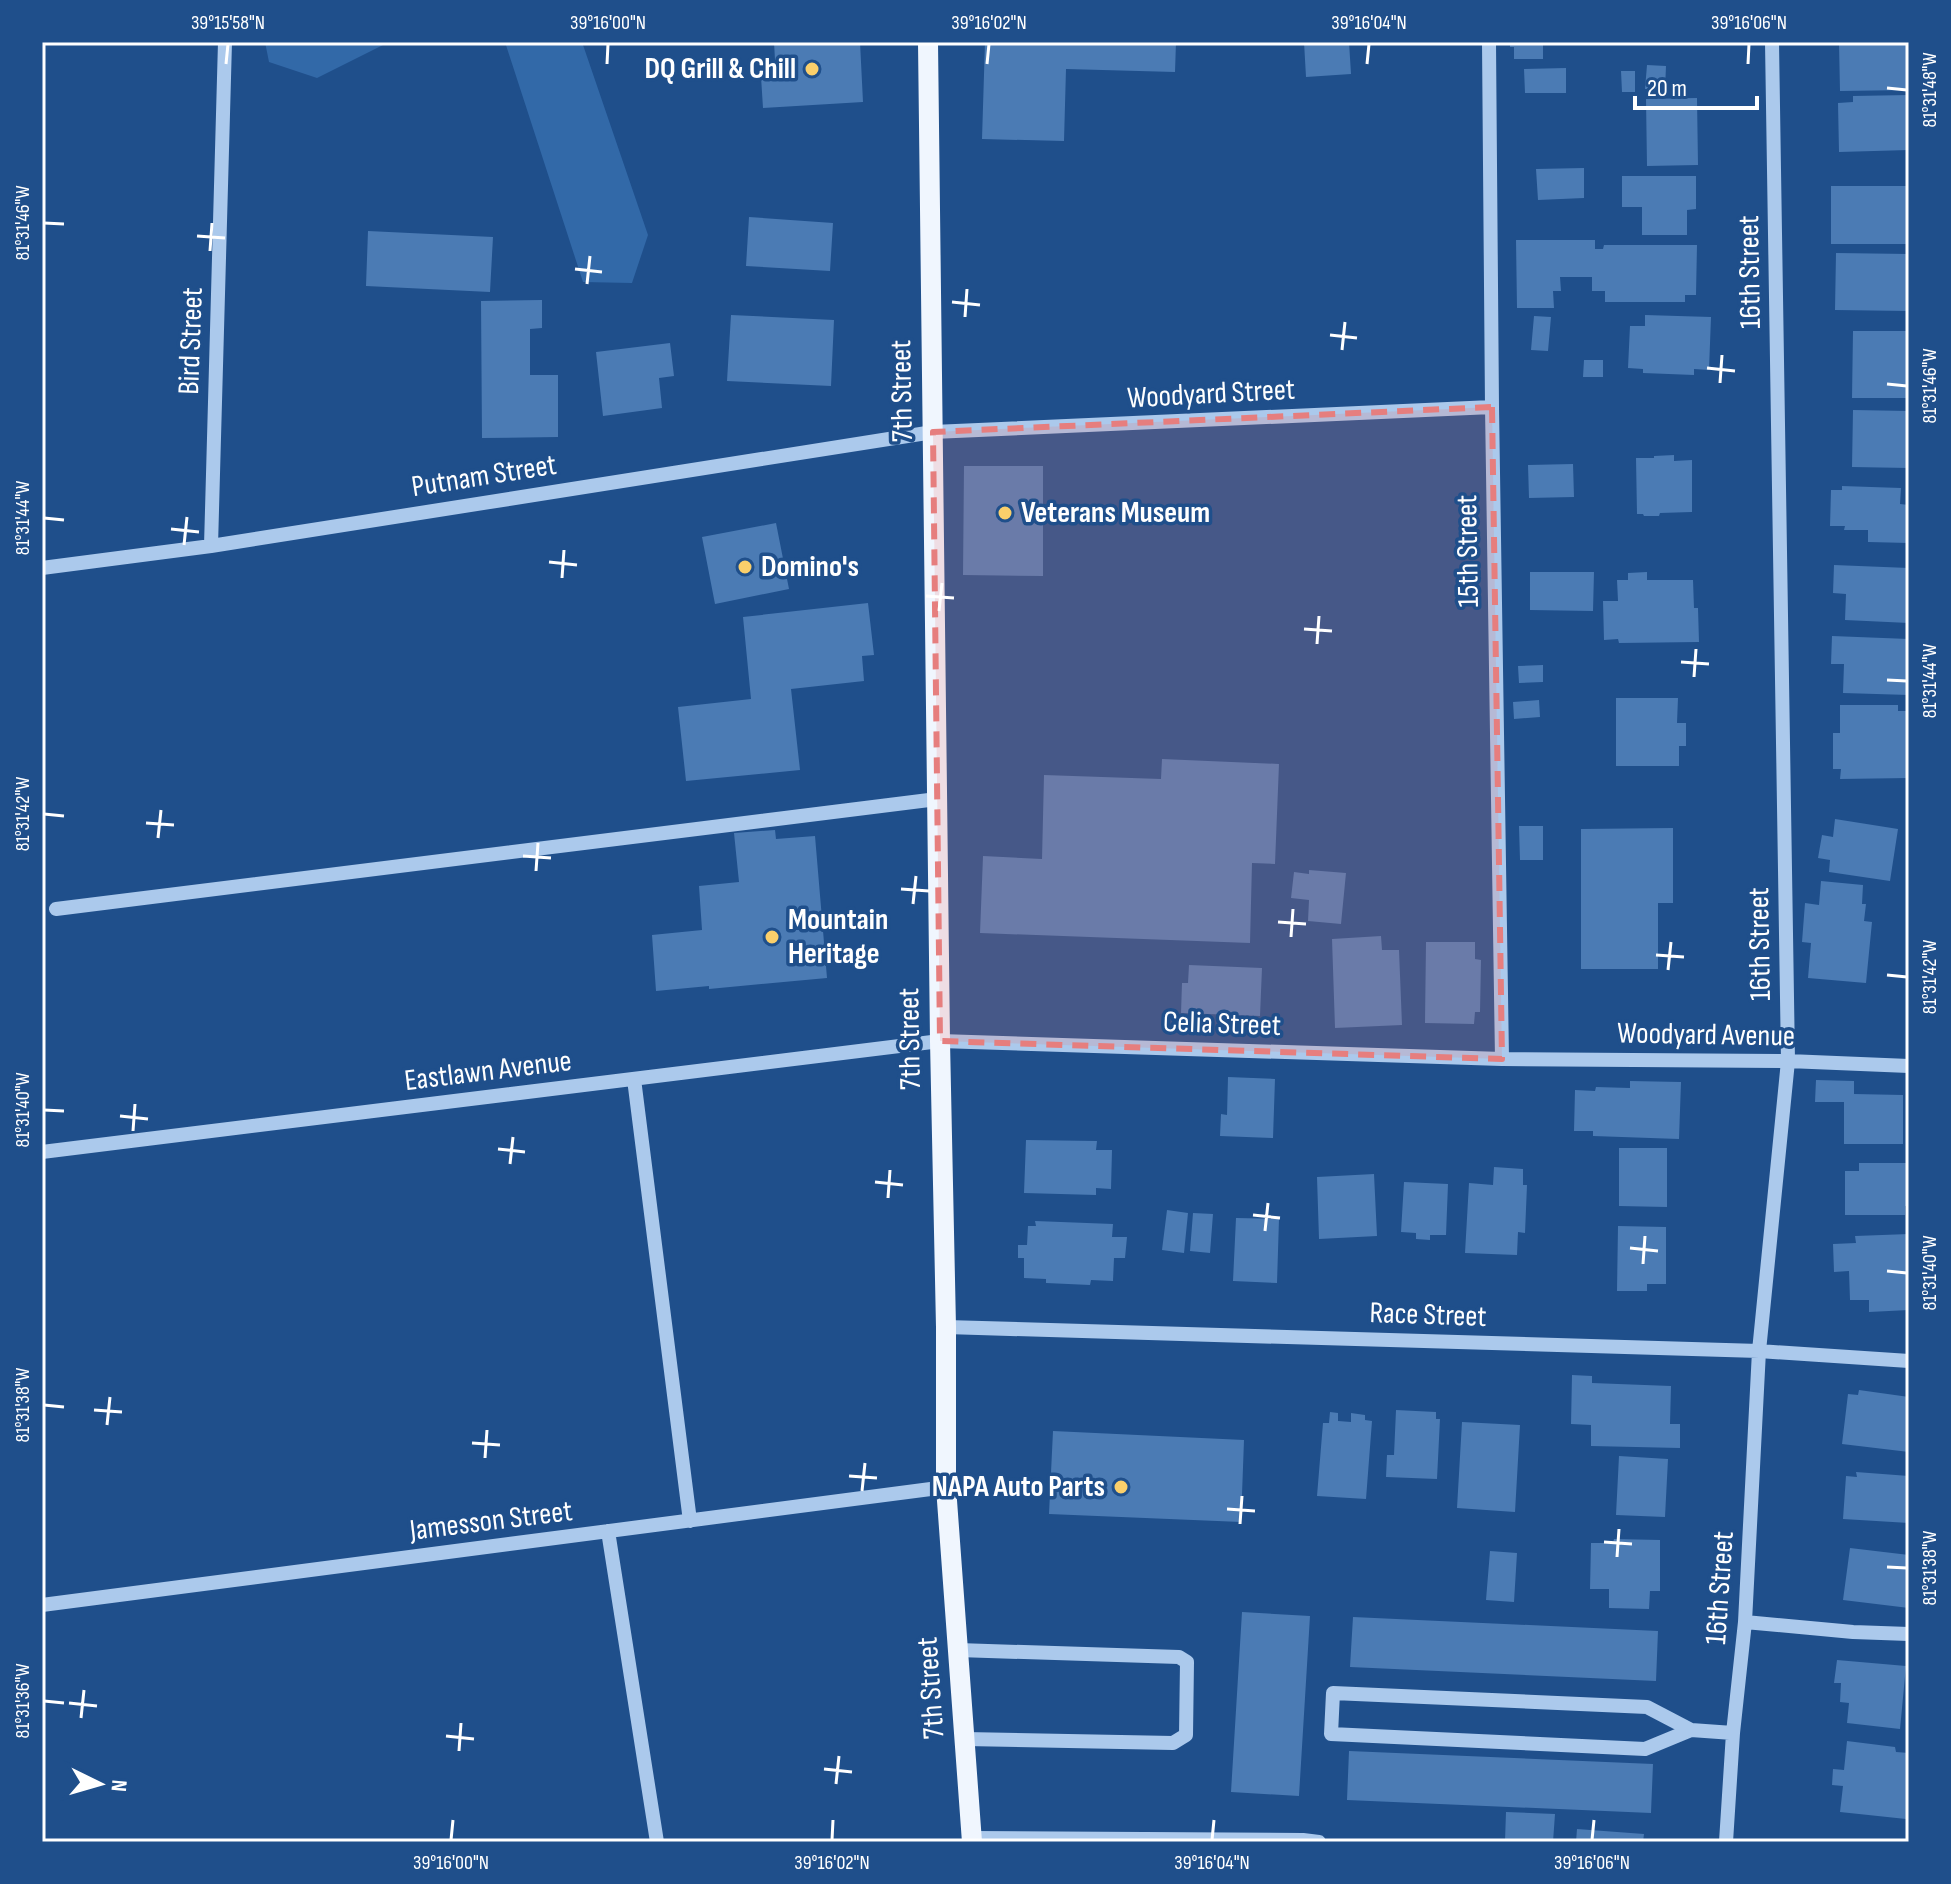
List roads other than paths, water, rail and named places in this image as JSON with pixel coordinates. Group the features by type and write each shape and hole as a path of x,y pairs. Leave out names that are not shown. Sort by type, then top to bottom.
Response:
{"main road":[{"name":"7th Street","path":"928,42 946,1487 972,1840"}],"street":[{"name":"Bird Street","path":"211,546 225,42"},
{"name":"15th Street","path":"1489,42 1502,1059"},
{"name":"16th Street","path":"1726,1842 1733,1733 1745,1622 1759,1351 1788,1061 1772,42"},
{"name":"Woodyard Street","path":"933,432 1492,407"},
{"name":"Putnam Street","path":"42,568 211,546 933,432"},
{"path":"56,909 937,799"},
{"name":"Celia Street","path":"940,1041 1502,1059"},
{"name":"Eastlawn Avenue","path":"42,1152 940,1041"},
{"name":"Woodyard Avenue","path":"1502,1059 1788,1061 1909,1066"},
{"path":"634,1079 690,1521"},
{"name":"Race Street","path":"946,1327 1759,1351 1909,1361"},
{"name":"Jamesson Street","path":"42,1605 946,1487"},
{"path":"608,1531 657,1842"},
{"path":"1745,1622 1909,1634"},
{"path":"958,1650 1179,1657 1187,1662 1186,1735 1173,1743 965,1739"},
{"path":"1691,1730 1645,1749 1331,1734 1333,1693 1647,1707 1691,1730 1733,1733"},
{"path":"972,1840 1319,1842"}],"place":[{"name":"DQ Grill & Chill","path":"812,69"},
{"name":"Veterans Museum","path":"1005,513"},
{"name":"Domino's","path":"745,567"},
{"name":"Mountain Heritage","path":"772,937"},
{"name":"NAPA Auto Parts","path":"1121,1487"}]}
